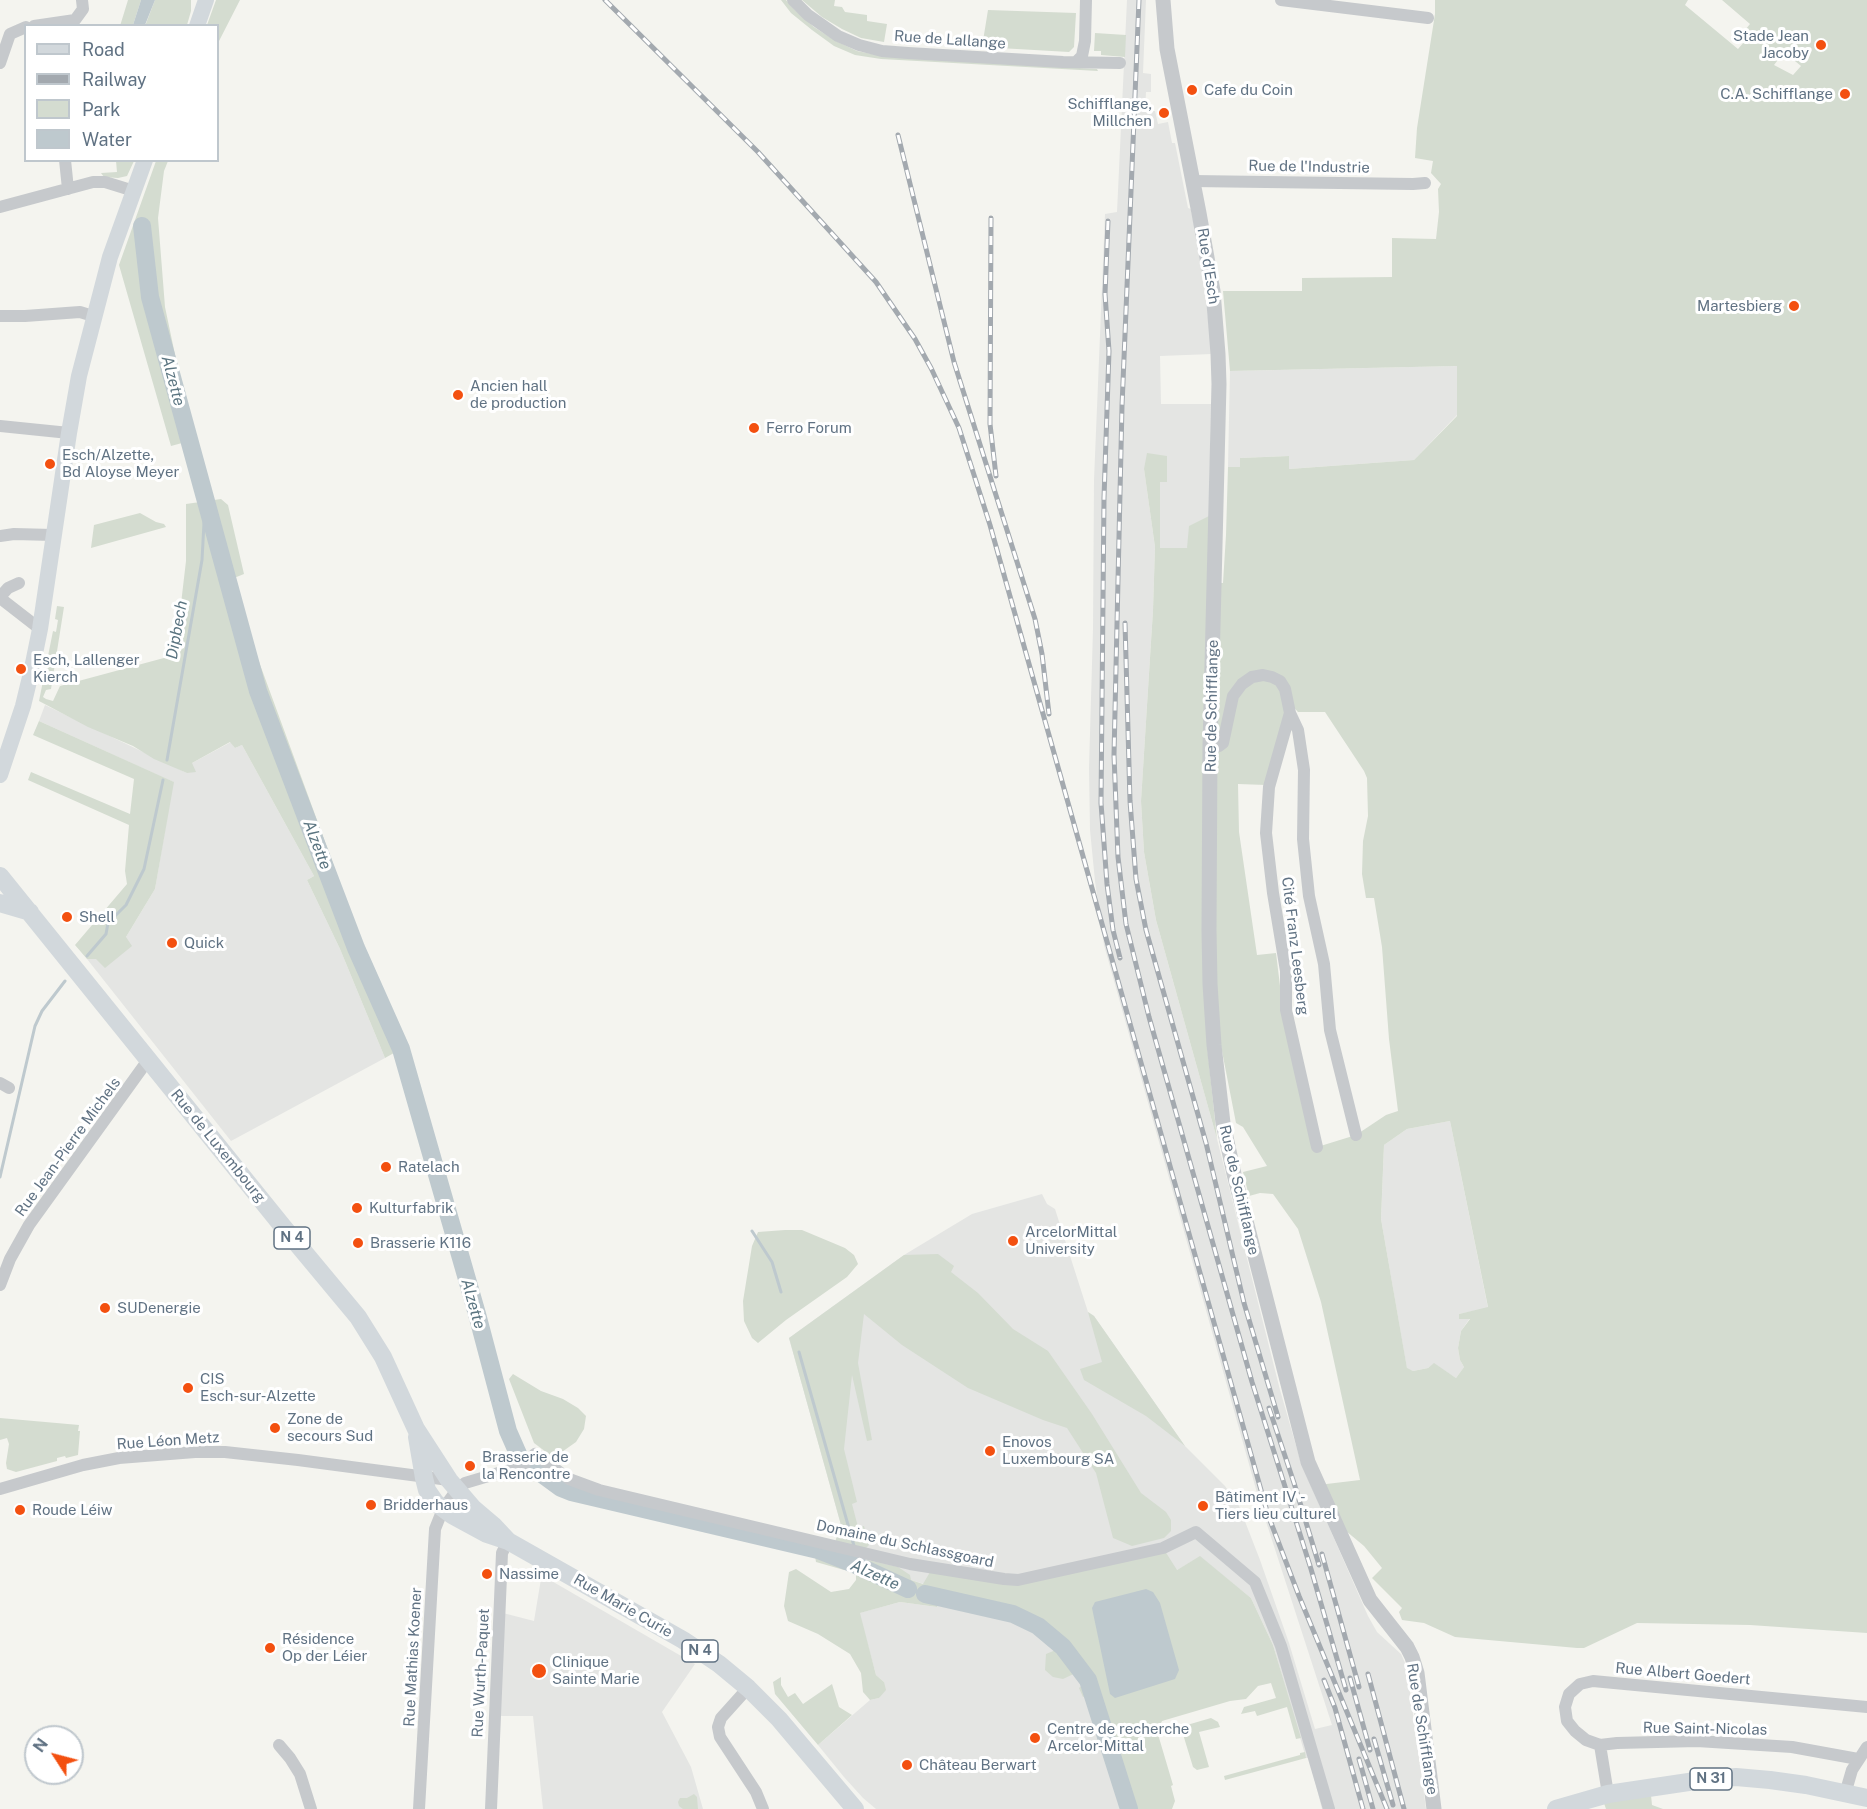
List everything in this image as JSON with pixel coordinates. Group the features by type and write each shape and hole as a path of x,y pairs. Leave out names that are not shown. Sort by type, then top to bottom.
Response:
{"main road":[{"path":"0,776 23,706 40,628 69,433 93,316 110,257 144,162"},
{"name":"Rue de Luxembourg","path":"0,876 358,1317 383,1356 416,1429"},
{"path":"0,903 30,912"},
{"name":"N 4","path":"416,1429 424,1478 431,1497 443,1509 487,1534 508,1541"},
{"name":"N 4","path":"416,1429 452,1486 508,1541"},
{"name":"Rue Marie Curie","path":"508,1541 683,1640 719,1664 748,1688 779,1719 855,1809"},
{"name":"N 31","path":"1556,1809 1608,1794 1702,1780 1736,1778 1788,1782 1867,1798"}],"street":[{"path":"48,24 75,20 83,9 82,0"},
{"name":"Rue de Lallange","path":"793,0 808,15 838,36 882,51 1120,63"},
{"path":"1077,61 1082,56 1085,41 1086,0"},
{"name":"Rue d'Esch","path":"1163,0 1167,49 1213,291 1219,384 1215,535"},
{"path":"1281,0 1363,5 1428,18"},
{"path":"0,63 5,32 24,27"},
{"path":"65,162 68,189"},
{"name":"Rue de l'Industrie","path":"1193,181 1425,183"},
{"path":"0,207 93,182 105,182 134,191"},
{"path":"0,316 80,312 93,316"},
{"path":"0,426 69,433"},
{"path":"0,536 53,535"},
{"name":"Rue de Schifflange","path":"1215,535 1210,746 1210,984 1218,1089 1225,1137 1308,1462 1370,1600 1407,1647 1417,1673 1434,1809"},
{"path":"19,583 8,588 0,598 40,628"},
{"name":"Cité Franz Leesberg","path":"1210,746 1219,746 1223,743 1233,696 1242,684 1252,677 1263,675 1280,681 1285,689 1290,713 1298,730 1304,770 1304,839 1309,896 1324,964 1330,1030 1356,1135"},
{"name":"Cité Franz Leesberg","path":"1290,713 1269,787 1266,832 1286,971 1286,1010 1317,1147"},
{"name":"Rue Jean-Pierre Michels","path":"0,1285 5,1257 148,1060"},
{"name":"Rue Léon Metz","path":"0,1489 83,1465 120,1458 195,1452 234,1453 373,1469 424,1478 452,1486"},
{"name":"Domaine du Schlassgoard","path":"452,1486 522,1467 535,1454 569,1479 599,1490 910,1564 1018,1580 1162,1548 1196,1532 1255,1582 1281,1646 1329,1809"},
{"name":"Rue Mathias Koener","path":"419,1809 435,1529 452,1486"},
{"name":"Rue Wurth-Paquet","path":"491,1809 502,1553 508,1541"},
{"name":"Rue Albert Goedert","path":"1600,1745 1586,1740 1575,1731 1567,1721 1565,1707 1569,1694 1574,1689 1580,1684 1593,1681 1867,1707"},
{"path":"748,1688 721,1718 718,1727 720,1737 756,1792 763,1809"},
{"name":"Rue Saint-Nicolas","path":"1600,1745 1697,1741 1792,1747 1858,1759"},
{"path":"279,1745 300,1774 311,1809"},
{"path":"1600,1745 1608,1794"},
{"path":"1845,1794 1852,1770 1867,1747"}],"shaded area":[{"path":"1127,0 1146,0 1143,73 1151,74 1151,92 1146,92 1145,111 1155,111 1158,124 1168,122 1172,143 1175,143 1203,271 1212,354 1160,356 1161,404 1211,404 1209,516 1187,548 1160,548 1160,482 1167,482 1144,469 1155,547 1141,801 1144,852 1156,920 1217,1139 1280,1390 1301,1463 1368,1616 1377,1632 1401,1654 1405,1663 1426,1809 1322,1809 1309,1758 1306,1758 1273,1645 1251,1598 1200,1557 1177,1570 924,1584 911,1580 835,1542 841,1525 789,1338 904,1255 972,1214 1042,1194 1047,1204 1055,1209 1088,1312 1094,1316 1185,1446 1225,1486 1239,1506 1289,1643 1315,1729 1332,1725 1259,1500 1104,945 1095,881 1090,830 1089,768 1094,480 1105,214 1117,212"},
{"path":"1457,366 1457,415 1414,460 1289,469 1289,456 1240,458 1240,467 1228,467 1230,371"},
{"path":"45,705 187,773 192,763 231,742 235,748 242,745 314,876 307,880 340,949 385,1058 231,1141 87,959 96,959 126,937 155,889 173,782 39,721"},
{"path":"1450,1121 1488,1308 1459,1314 1470,1318 1461,1331 1458,1348 1464,1367 1456,1378 1434,1364 1428,1368 1413,1371 1407,1369 1381,1219 1384,1145 1407,1129"},
{"path":"543,1576 695,1664 662,1712 691,1767 703,1809 543,1809 533,1716 497,1716 503,1613 534,1621"},
{"path":"940,1598 1013,1614 1038,1626 1063,1647 1054,1650 1082,1670 1088,1680 1080,1688 1093,1695 1129,1809 876,1809 844,1777 818,1745 870,1700 879,1698 884,1682 876,1675 859,1613 900,1602 937,1607"}],"green space":[{"path":"128,0 141,0 133,24 121,24"},
{"path":"155,0 191,0 187,24 146,24"},
{"path":"216,0 240,0 219,41 219,24 207,24"},
{"path":"781,0 786,0 814,27 857,51 882,56 1097,69 1098,71 881,59 855,55 834,46 812,30 791,13"},
{"path":"802,0 835,0 834,6 842,7 845,12 867,15 867,21 887,24 884,42 861,38 842,29 822,17"},
{"path":"1435,0 1688,0 1685,5 1738,49 1750,35 1745,30 1750,24 1722,0 1867,0 1867,1633 1750,1625 1637,1623 1584,1648 1577,1648 1455,1637 1424,1623 1402,1620 1399,1612 1402,1608 1372,1578 1382,1568 1364,1546 1334,1521 1318,1485 1360,1480 1321,1302 1298,1229 1273,1194 1260,1193 1249,1196 1243,1172 1267,1166 1243,1127 1236,1123 1221,1046 1207,1045 1217,1139 1156,920 1144,852 1141,801 1155,547 1144,469 1147,453 1167,456 1167,482 1160,482 1160,548 1187,548 1189,526 1209,516 1215,583 1223,583 1228,467 1240,467 1240,458 1289,456 1289,469 1414,460 1457,416 1457,366 1230,371 1223,291 1302,291 1302,278 1392,277 1392,238 1436,239 1439,212 1438,189 1441,184 1431,173 1433,161 1415,158 1417,128 1435,14","holes":["1784,52 1801,66 1793,75 1774,65","1288,701 1298,712 1325,712 1367,778 1368,816 1363,841 1362,874 1366,898 1374,898 1382,947 1389,1039 1398,1111 1386,1115 1356,1135 1314,1148 1281,994 1276,953 1257,955 1239,832 1238,784 1266,785","1450,1121 1488,1307 1459,1314 1459,1319 1470,1319 1461,1331 1458,1348 1464,1367 1456,1378 1434,1363 1428,1368 1413,1371 1407,1368 1381,1219 1384,1145 1407,1129"]},
{"path":"988,10 1076,13 1074,47 1069,52 982,47"},
{"path":"1095,33 1126,35 1125,57 1101,55 1101,51 1094,51"},
{"path":"116,162 134,162 127,176 104,177 101,173 117,172"},
{"path":"156,162 168,162 164,171 158,218 165,307 193,440 171,446 119,265"},
{"path":"221,499 228,505 244,574 229,580 401,1049 385,1058 340,949 307,880 314,876 242,745 235,748 230,742 192,763 196,772 187,773 88,727 39,701 53,631 56,632 57,606 64,607 51,689 46,690 43,697 46,699 53,701 60,686 175,655 186,561 186,504"},
{"path":"140,513 166,527 91,548 94,525"},
{"path":"39,721 174,782 155,889 126,937 132,946 105,968 96,959 87,959 75,945 127,884 125,871 129,825 28,780 31,772 130,814 134,779 33,735"},
{"path":"802,1230 845,1248 854,1255 858,1264 847,1277 758,1343 752,1338 744,1321 743,1301 752,1246 758,1232"},
{"path":"938,1254 954,1266 951,1272 978,1293 1013,1329 1048,1351 1092,1414 1141,1493 1166,1512 1171,1520 1171,1531 1164,1538 1132,1546 1113,1538 1096,1473 1067,1428 968,1388 902,1345 864,1314 858,1363 872,1440 867,1441 852,1375 844,1449 857,1502 852,1504 858,1527 864,1526 869,1545 865,1549 835,1542 841,1525 789,1338 904,1255"},
{"path":"1088,1312 1094,1316 1185,1446 1146,1416 1084,1380 1080,1369 1102,1362"},
{"path":"513,1374 541,1391 563,1399 586,1416 584,1429 576,1442 559,1454 550,1455 534,1443 509,1379"},
{"path":"0,1418 79,1425 78,1455 57,1458 57,1461 16,1472 7,1469 9,1444 7,1438 0,1440"},
{"path":"1163,1548 1177,1570 1200,1556 1251,1598 1273,1645 1301,1738 1296,1739 1287,1707 1257,1716 1255,1711 1241,1714 1244,1707 1276,1698 1271,1683 1258,1686 1246,1699 1230,1701 1162,1721 1157,1731 1173,1785 1171,1786 1175,1801 1172,1809 1129,1809 1093,1695 1083,1697 1079,1688 1088,1680 1082,1670 1063,1679 1053,1677 1045,1670 1046,1654 1063,1647 1038,1626 1013,1614 940,1598 937,1607 900,1602 860,1613 876,1675 884,1682 886,1690 879,1698 870,1700 863,1692 861,1673 850,1654 818,1634 788,1621 784,1606 789,1572 796,1569 831,1592 849,1589 856,1580 856,1565 844,1570 816,1562 815,1556 818,1550 898,1567 910,1575 911,1580 923,1584 933,1567 1004,1579"},
{"path":"781,1677 781,1685 788,1697 795,1693 803,1704 832,1684 839,1707 852,1715 818,1745 775,1694 773,1682"},
{"path":"1211,1718 1218,1722 1220,1727 1199,1732 1209,1767 1197,1770 1193,1767 1182,1731 1187,1725"},
{"path":"1305,1752 1306,1758 1225,1780 1224,1776"},
{"path":"694,1794 697,1797 698,1809 683,1809 679,1806 680,1798 687,1798"},
{"path":"1651,1795 1652,1805 1663,1809 1606,1809 1604,1803"}],"water":[{"path":"141,0 155,0 145,24 133,24"},
{"path":"1146,1589 1153,1592 1160,1603 1179,1670 1175,1679 1115,1698 1110,1694 1092,1608 1095,1602"}],"waterway":[{"name":"Alzette","path":"142,226 150,297 258,691 356,948 401,1049 508,1431 519,1456"},
{"name":"Dipbech","path":"167,760 202,560 205,504"},
{"name":"Dipbech","path":"87,956 106,934 108,923 126,905 144,869 163,780"},
{"name":"Dipbech","path":"0,1177 35,1026 42,1011 65,981"},
{"path":"752,1231 772,1262 781,1292"},
{"path":"799,1352 854,1546"},
{"name":"Alzette","path":"535,1469 561,1488 571,1492 818,1550 908,1589"},
{"name":"Alzette","path":"925,1594 1013,1614 1038,1626 1063,1647 1088,1680 1129,1809"}],"railway":[{"path":"605,0 758,152 876,282 915,339 959,428 990,525 1268,1515 1387,1809"},
{"path":"1139,0 1122,406 1114,755 1118,857 1126,924 1149,1017 1252,1382 1311,1569 1346,1690"},
{"path":"898,135 954,362 1035,619 1042,654 1049,714"},
{"path":"991,218 990,424 996,476"},
{"path":"1108,221 1105,294 1109,351 1104,498 1101,803 1107,884 1113,930 1120,958"},
{"path":"1125,623 1130,801 1136,879 1146,930 1206,1143 1244,1303 1278,1417"},
{"path":"1269,1408 1319,1565"},
{"path":"1322,1554 1359,1687"},
{"path":"1368,1674 1404,1809"},
{"path":"1350,1678 1370,1750"},
{"path":"1324,1680 1335,1708 1363,1809"},
{"path":"1374,1739 1393,1805"},
{"path":"1359,1759 1373,1809"}],"place":[{"name":"Stade Jean Jacoby","path":"1821,45"},
{"name":"Cafe du Coin","path":"1192,90"},
{"name":"C.A. Schifflange","path":"1845,94"},
{"name":"Schifflange, Millchen","path":"1164,113"},
{"name":"Martesbierg","path":"1794,306"},
{"name":"Ancien hall de production","path":"458,395"},
{"name":"Ferro Forum","path":"754,428"},
{"name":"Esch/Alzette, Bd Aloyse Meyer","path":"50,464"},
{"name":"Esch, Lallenger Kierch","path":"21,669"},
{"name":"Shell","path":"67,917"},
{"name":"Quick","path":"172,943"},
{"name":"Ratelach","path":"386,1167"},
{"name":"Kulturfabrik","path":"357,1208"},
{"name":"ArcelorMittal University","path":"1013,1241"},
{"name":"Brasserie K116","path":"358,1243"},
{"name":"SUDenergie","path":"105,1308"},
{"name":"CIS Esch-sur-Alzette","path":"188,1388"},
{"name":"Zone de secours Sud","path":"275,1428"},
{"name":"Enovos Luxembourg SA","path":"990,1451"},
{"name":"Brasserie de la Rencontre","path":"470,1466"},
{"name":"Bridderhaus","path":"371,1505"},
{"name":"Bâtiment IV - Tiers lieu culturel","path":"1203,1506"},
{"name":"Roude Léiw","path":"20,1510"},
{"name":"Nassime","path":"487,1574"},
{"name":"Résidence Op der Léier","path":"270,1648"},
{"name":"Clinique Sainte Marie","path":"539,1671"},
{"name":"Centre de recherche Arcelor-Mittal","path":"1035,1738"},
{"name":"Château Berwart","path":"907,1765"}]}
